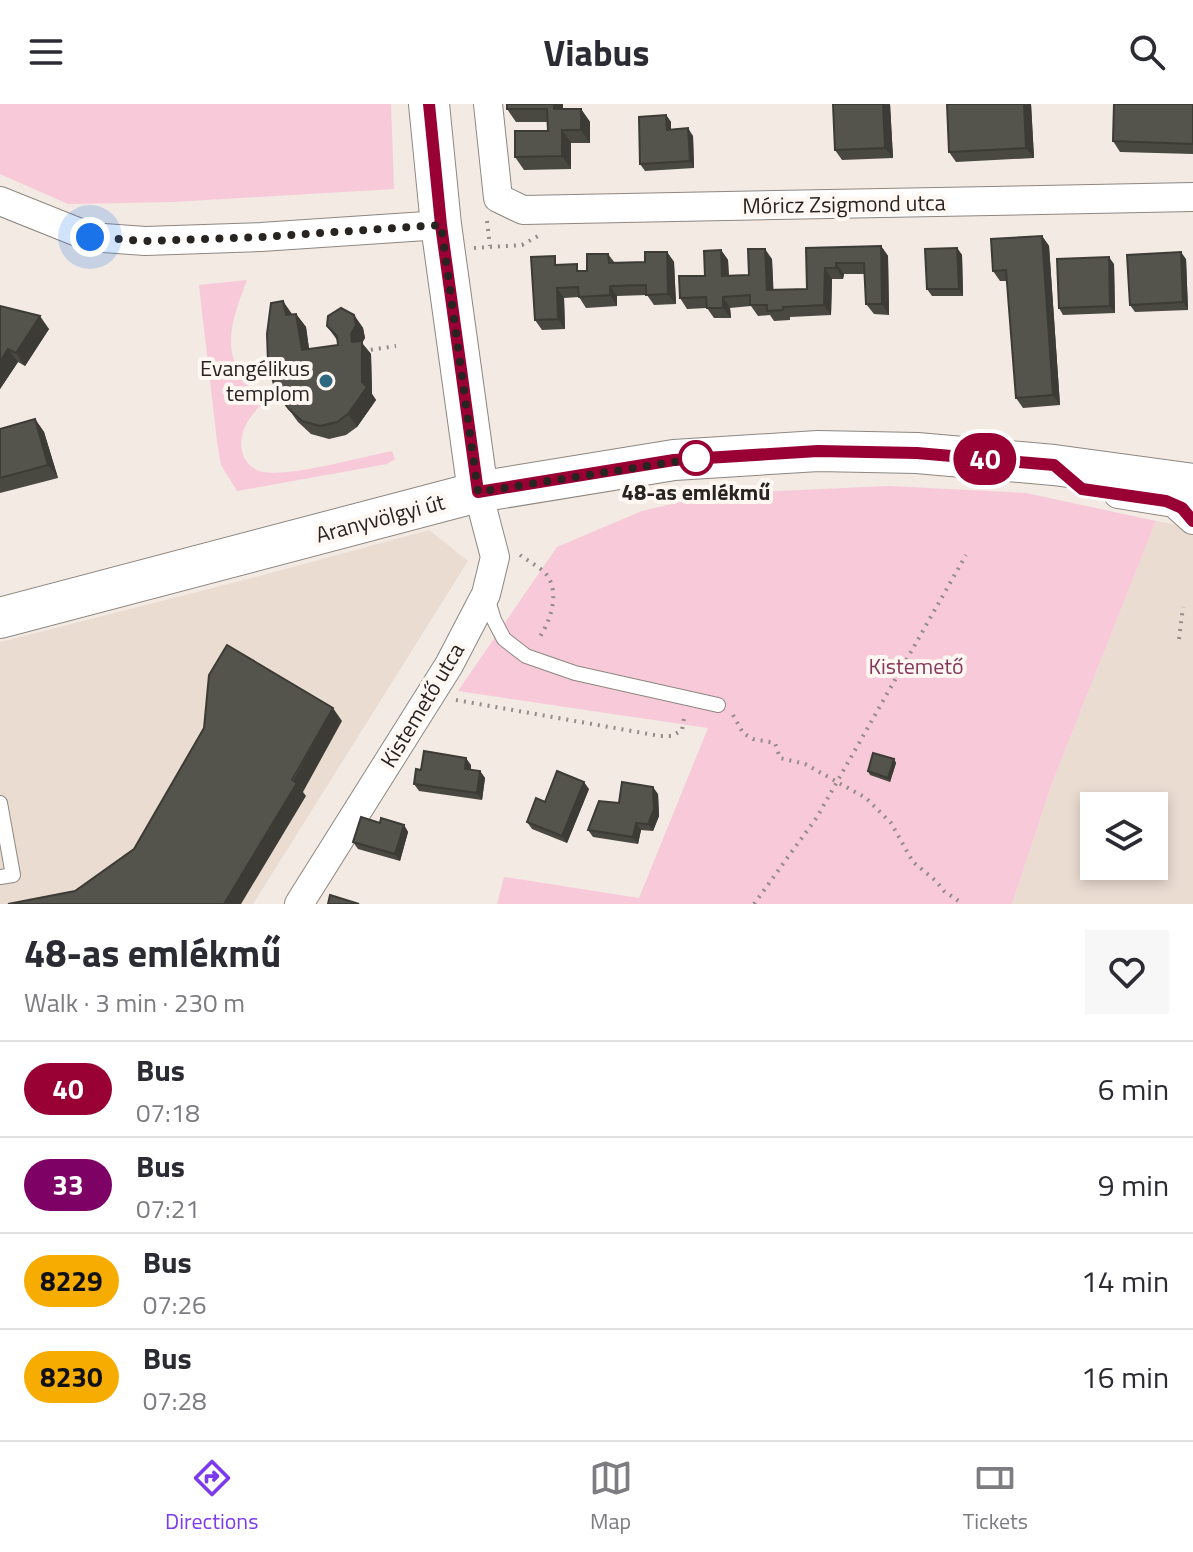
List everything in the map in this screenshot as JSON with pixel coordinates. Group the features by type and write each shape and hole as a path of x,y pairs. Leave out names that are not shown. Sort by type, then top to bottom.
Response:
{"street":[{"path":"429,104 456,236 478,492"},
{"name":"Móricz Zsigmond utca","path":"488,104 498,198 523,210 1193,197"},
{"path":"0,201 90,237 145,241 456,236"},
{"name":"Aranyvölgyi út","path":"4,624 478,492 674,460 804,451 917,453 1054,465 1193,484"},
{"path":"1054,465 1082,489 1166,501 1182,508 1193,520"},
{"name":"Kistemető utca","path":"299,904 429,696 486,594 495,557 478,492"}],"lane":[{"path":"486,594 504,639 526,656 575,673 722,707"},
{"path":"0,803 13,875 0,877"}],"path":[{"path":"456,236 490,246"},
{"path":"353,352 396,346"},
{"path":"515,552 545,573 553,588 547,625 526,656"},
{"path":"754,904 817,817 966,555"},
{"path":"1179,639 1183,607"},
{"path":"429,696 660,736 672,736 682,730 687,699"},
{"path":"722,707 736,718 743,733 753,739 775,743 780,758 805,764 866,798 891,823 913,862 963,904"}],"shaded area":[{"path":"1156,521 1193,528 1193,904 1012,904 1052,783"},
{"path":"429,530 468,561 253,904 0,904 0,642"}],"green space":[{"path":"0,104 391,104 394,189 173,202 68,204 0,174"},
{"path":"247,280 235,315 231,344 239,372 263,402 243,430 241,443 247,462 259,471 276,473 392,451 395,459 387,464 237,491 221,465 199,285"},
{"name":"Kistemető","path":"888,486 1026,493 1156,521 1052,783 1012,904 497,904 504,877 639,898 708,728 458,691 557,547 642,511 716,494"}],"building":[{"path":"507,104 554,104 554,109 581,109 581,130 562,130 562,156 515,157 515,131 548,131 547,109 507,109"},
{"path":"833,104 883,104 885,148 835,150"},
{"path":"947,104 1024,104 1026,148 949,152"},
{"path":"1114,104 1193,104 1193,144 1113,141"},
{"path":"666,115 667,130 688,128 690,161 640,164 639,117"},
{"path":"1042,236 1053,395 1016,398 1006,270 993,271 991,239"},
{"path":"881,246 882,304 866,304 864,263 836,263 836,268 825,268 824,305 767,311 767,305 750,305 750,295 723,297 723,308 707,308 706,297 680,298 679,276 705,276 704,251 721,250 722,276 749,275 748,249 765,249 767,290 807,289 806,248"},
{"path":"957,248 959,289 927,289 925,249"},
{"path":"645,252 667,252 668,294 646,295 646,285 610,286 610,295 579,297 578,287 557,288 558,319 535,320 531,257 555,256 555,265 577,264 577,271 587,271 587,254 608,254 609,263 645,262"},
{"path":"1181,252 1183,302 1130,305 1127,255"},
{"path":"1109,257 1110,306 1059,308 1057,259"},
{"name":"Evangélikus templom","path":"283,301 286,315 296,314 302,350 338,345 337,336 327,326 328,316 341,308 354,315 356,325 351,334 352,342 362,341 362,382 367,387 348,414 337,422 320,426 302,421 276,392 268,362 267,334 271,303"},
{"path":"0,306 40,316 16,353 8,349 0,362"},
{"path":"35,419 48,465 0,478 0,429"},
{"path":"227,645 333,708 292,780 297,783 224,904 8,904 75,891 134,849 204,728 209,675"},
{"path":"424,751 466,758 465,769 480,771 477,793 414,784 416,769 421,770"},
{"path":"873,753 894,759 888,778 868,771"},
{"path":"557,771 584,782 562,836 527,822 536,798 545,802"},
{"path":"622,782 653,787 654,809 648,824 636,823 633,837 588,830 599,801 619,803"},
{"path":"361,817 380,823 381,818 404,825 395,854 353,842"},
{"path":"330,895 359,904 328,904"}],"bus line":[{"name":"40","path":"429,104 441,225 478,492 674,460 818,451 917,453 1054,465 1082,489 1174,503 1193,521"}],"place":[{"name":"Evangélikus templom","path":"326,381"},
{"name":"48-as emlékmű","path":"696,458"}],"route":[{"path":"90,237 145,241 441,225 478,492 699,458 696,458"}]}
